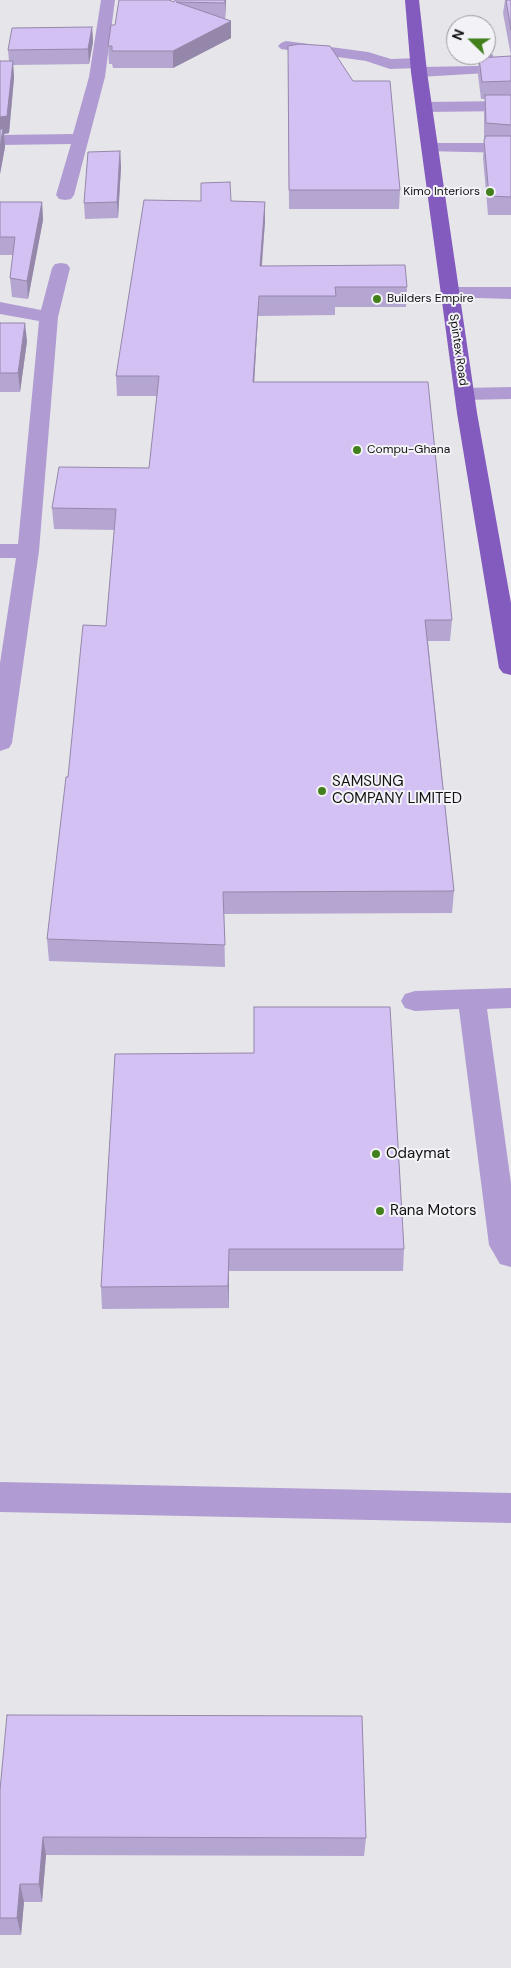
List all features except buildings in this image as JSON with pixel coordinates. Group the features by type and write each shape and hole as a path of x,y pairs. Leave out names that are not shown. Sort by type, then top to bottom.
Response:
{"main road":[{"name":"Spintex Road","path":"412,0 424,107 464,394 511,668"}],"lane":[{"path":"65,195 97,77 108,0"},
{"path":"286,46 368,57 390,64 419,68 482,70 488,65"},
{"path":"424,107 511,106"},
{"path":"0,140 81,139"},
{"path":"430,148 511,148"},
{"path":"0,743 28,551 49,317 61,268"},
{"path":"450,293 511,293"},
{"path":"4,311 49,317"},
{"path":"464,394 511,393"},
{"path":"0,551 28,551"},
{"path":"415,1001 511,998"},
{"path":"472,999 504,1246 511,1254"},
{"path":"0,1497 511,1508"}],"place":[{"name":"Kimo Interiors","path":"490,192"},
{"name":"Builders Empire","path":"377,299"},
{"name":"Compu-Ghana","path":"357,450"},
{"name":"SAMSUNG COMPANY LIMITED","path":"322,791"},
{"name":"Odaymat","path":"376,1154"},
{"name":"Rana Motors","path":"380,1211"}]}
